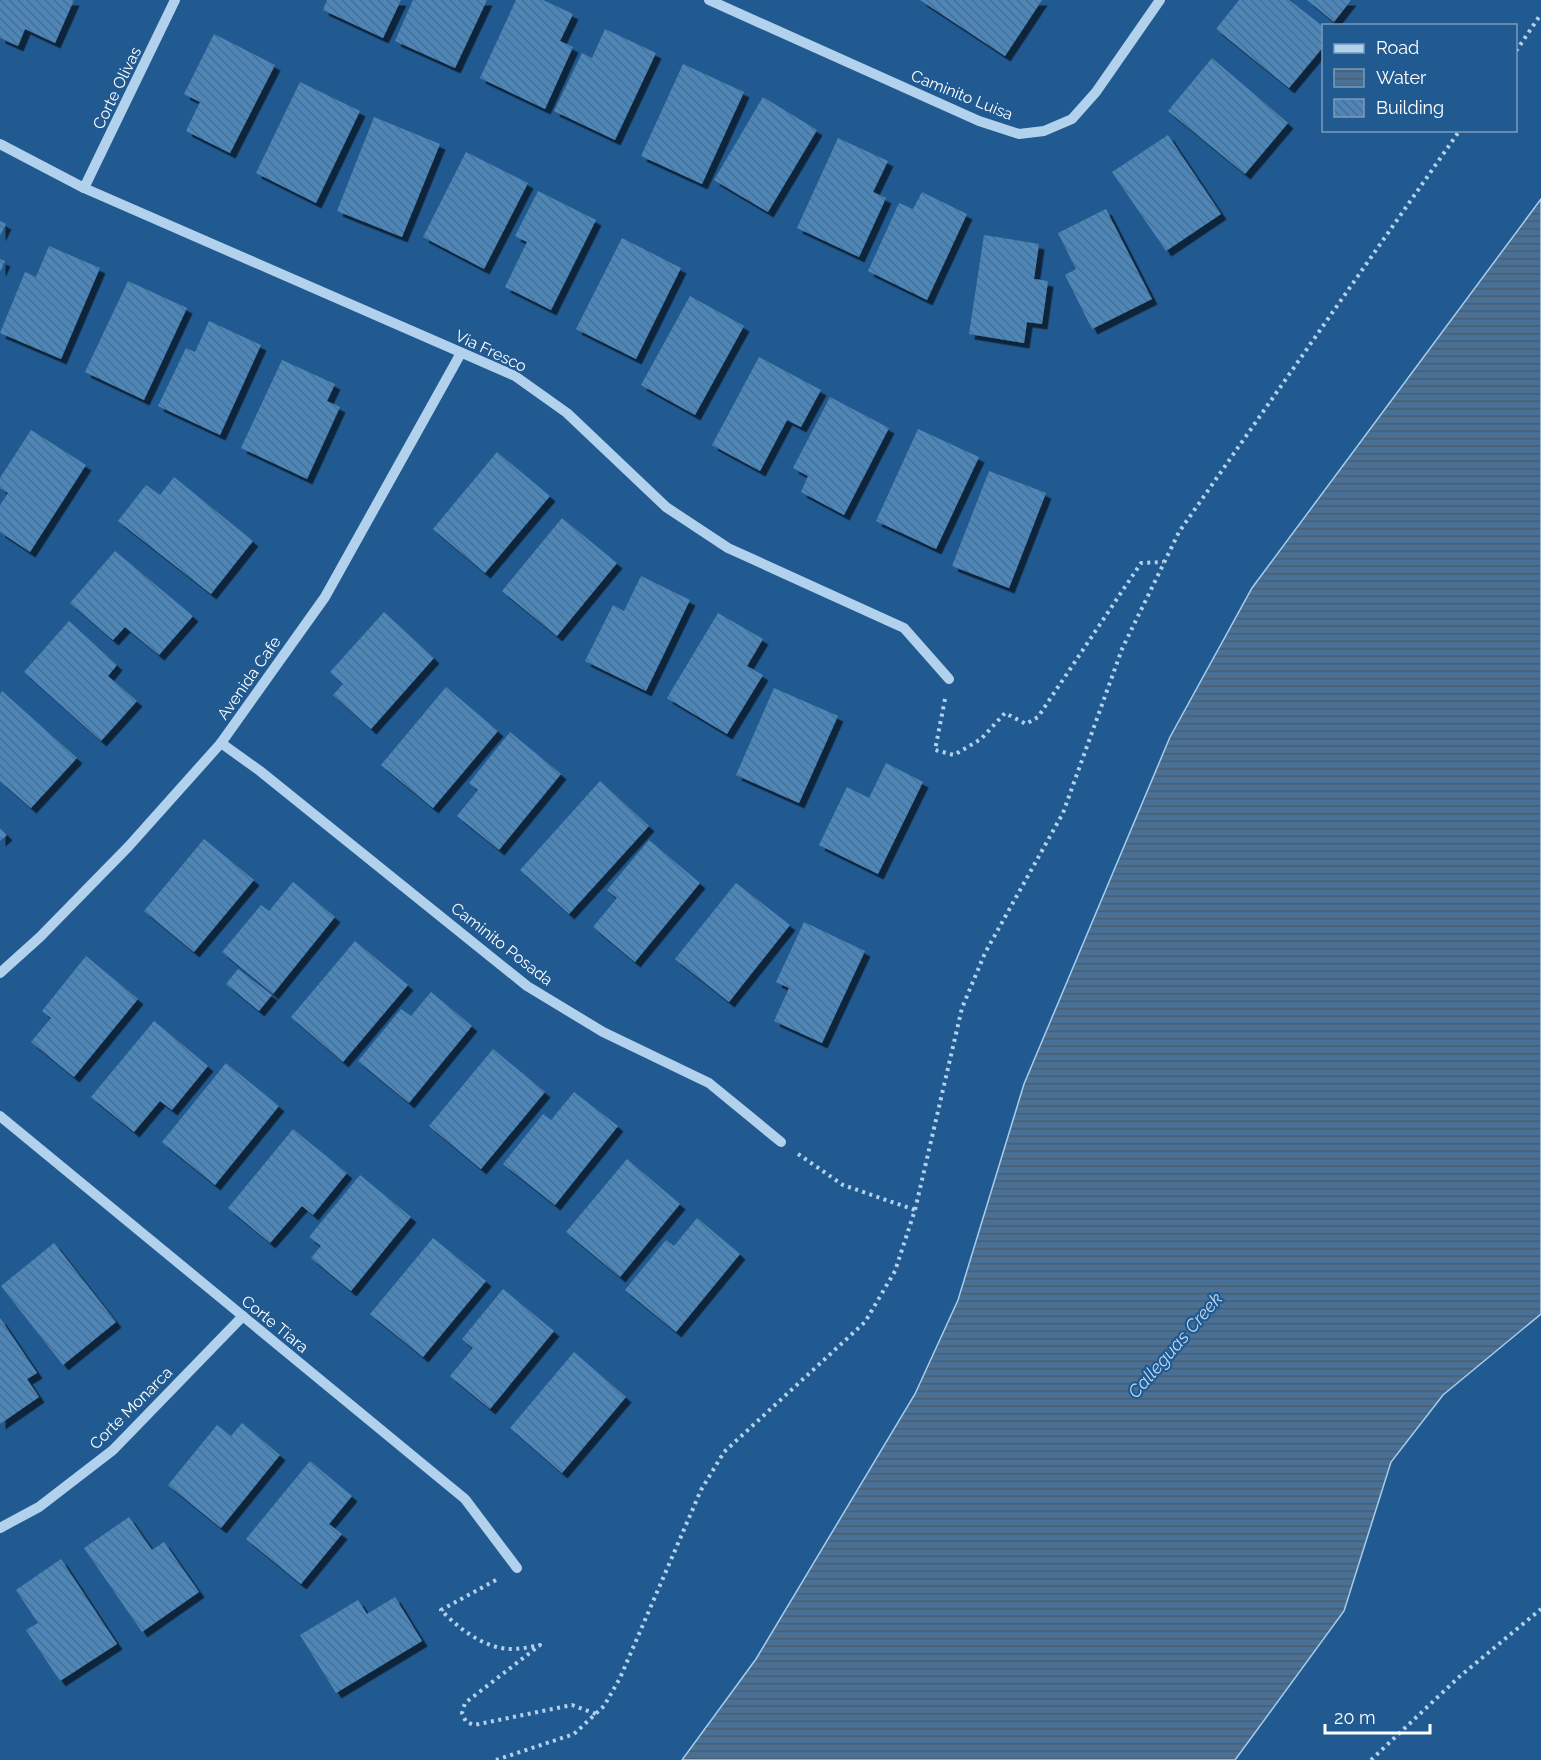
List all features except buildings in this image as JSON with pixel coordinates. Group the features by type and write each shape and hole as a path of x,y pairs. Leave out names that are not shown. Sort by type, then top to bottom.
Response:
{"street":[{"name":"Corte Olivas","path":"84,188 175,0"},
{"name":"Caminito Luisa","path":"709,0 980,121 1019,134 1044,131 1072,119 1096,92 1160,0"},
{"name":"Via Fresco","path":"0,144 84,188 515,376 567,413 666,507 728,548 904,628 949,679"},
{"name":"Avenida Cafe","path":"0,973 40,937 129,846 221,743 325,597 461,353"},
{"name":"Caminito Posada","path":"221,743 270,778 527,986 603,1032 709,1083 781,1142"},
{"name":"Corte Tiara","path":"0,1116 465,1499 517,1569"},
{"name":"Corte Monarca","path":"0,1528 39,1507 113,1450 243,1316"}],"path":[{"path":"1517,48 1541,14"},
{"path":"496,1760 574,1734 604,1706 620,1678 701,1490 724,1452 865,1322 895,1271 915,1210 962,1008 985,953 1063,813 1122,649 1164,562 1179,532 1459,132"},
{"path":"949,679 935,750 954,755 981,739 1005,713 1026,724 1038,717 1141,563 1164,562"},
{"path":"781,1142 843,1185 915,1210"},
{"path":"517,1569 441,1610 456,1626 483,1641 510,1650 540,1645 465,1704 462,1713 466,1722 474,1725 572,1706 596,1714"},
{"path":"1371,1760 1459,1677 1541,1609"}],"water":[{"name":"Calleguas Creek","path":"1541,199 1541,1314 1443,1395 1391,1462 1344,1611 1235,1760 682,1760 756,1659 915,1394 958,1300 1024,1084 1170,737 1252,588"}]}
